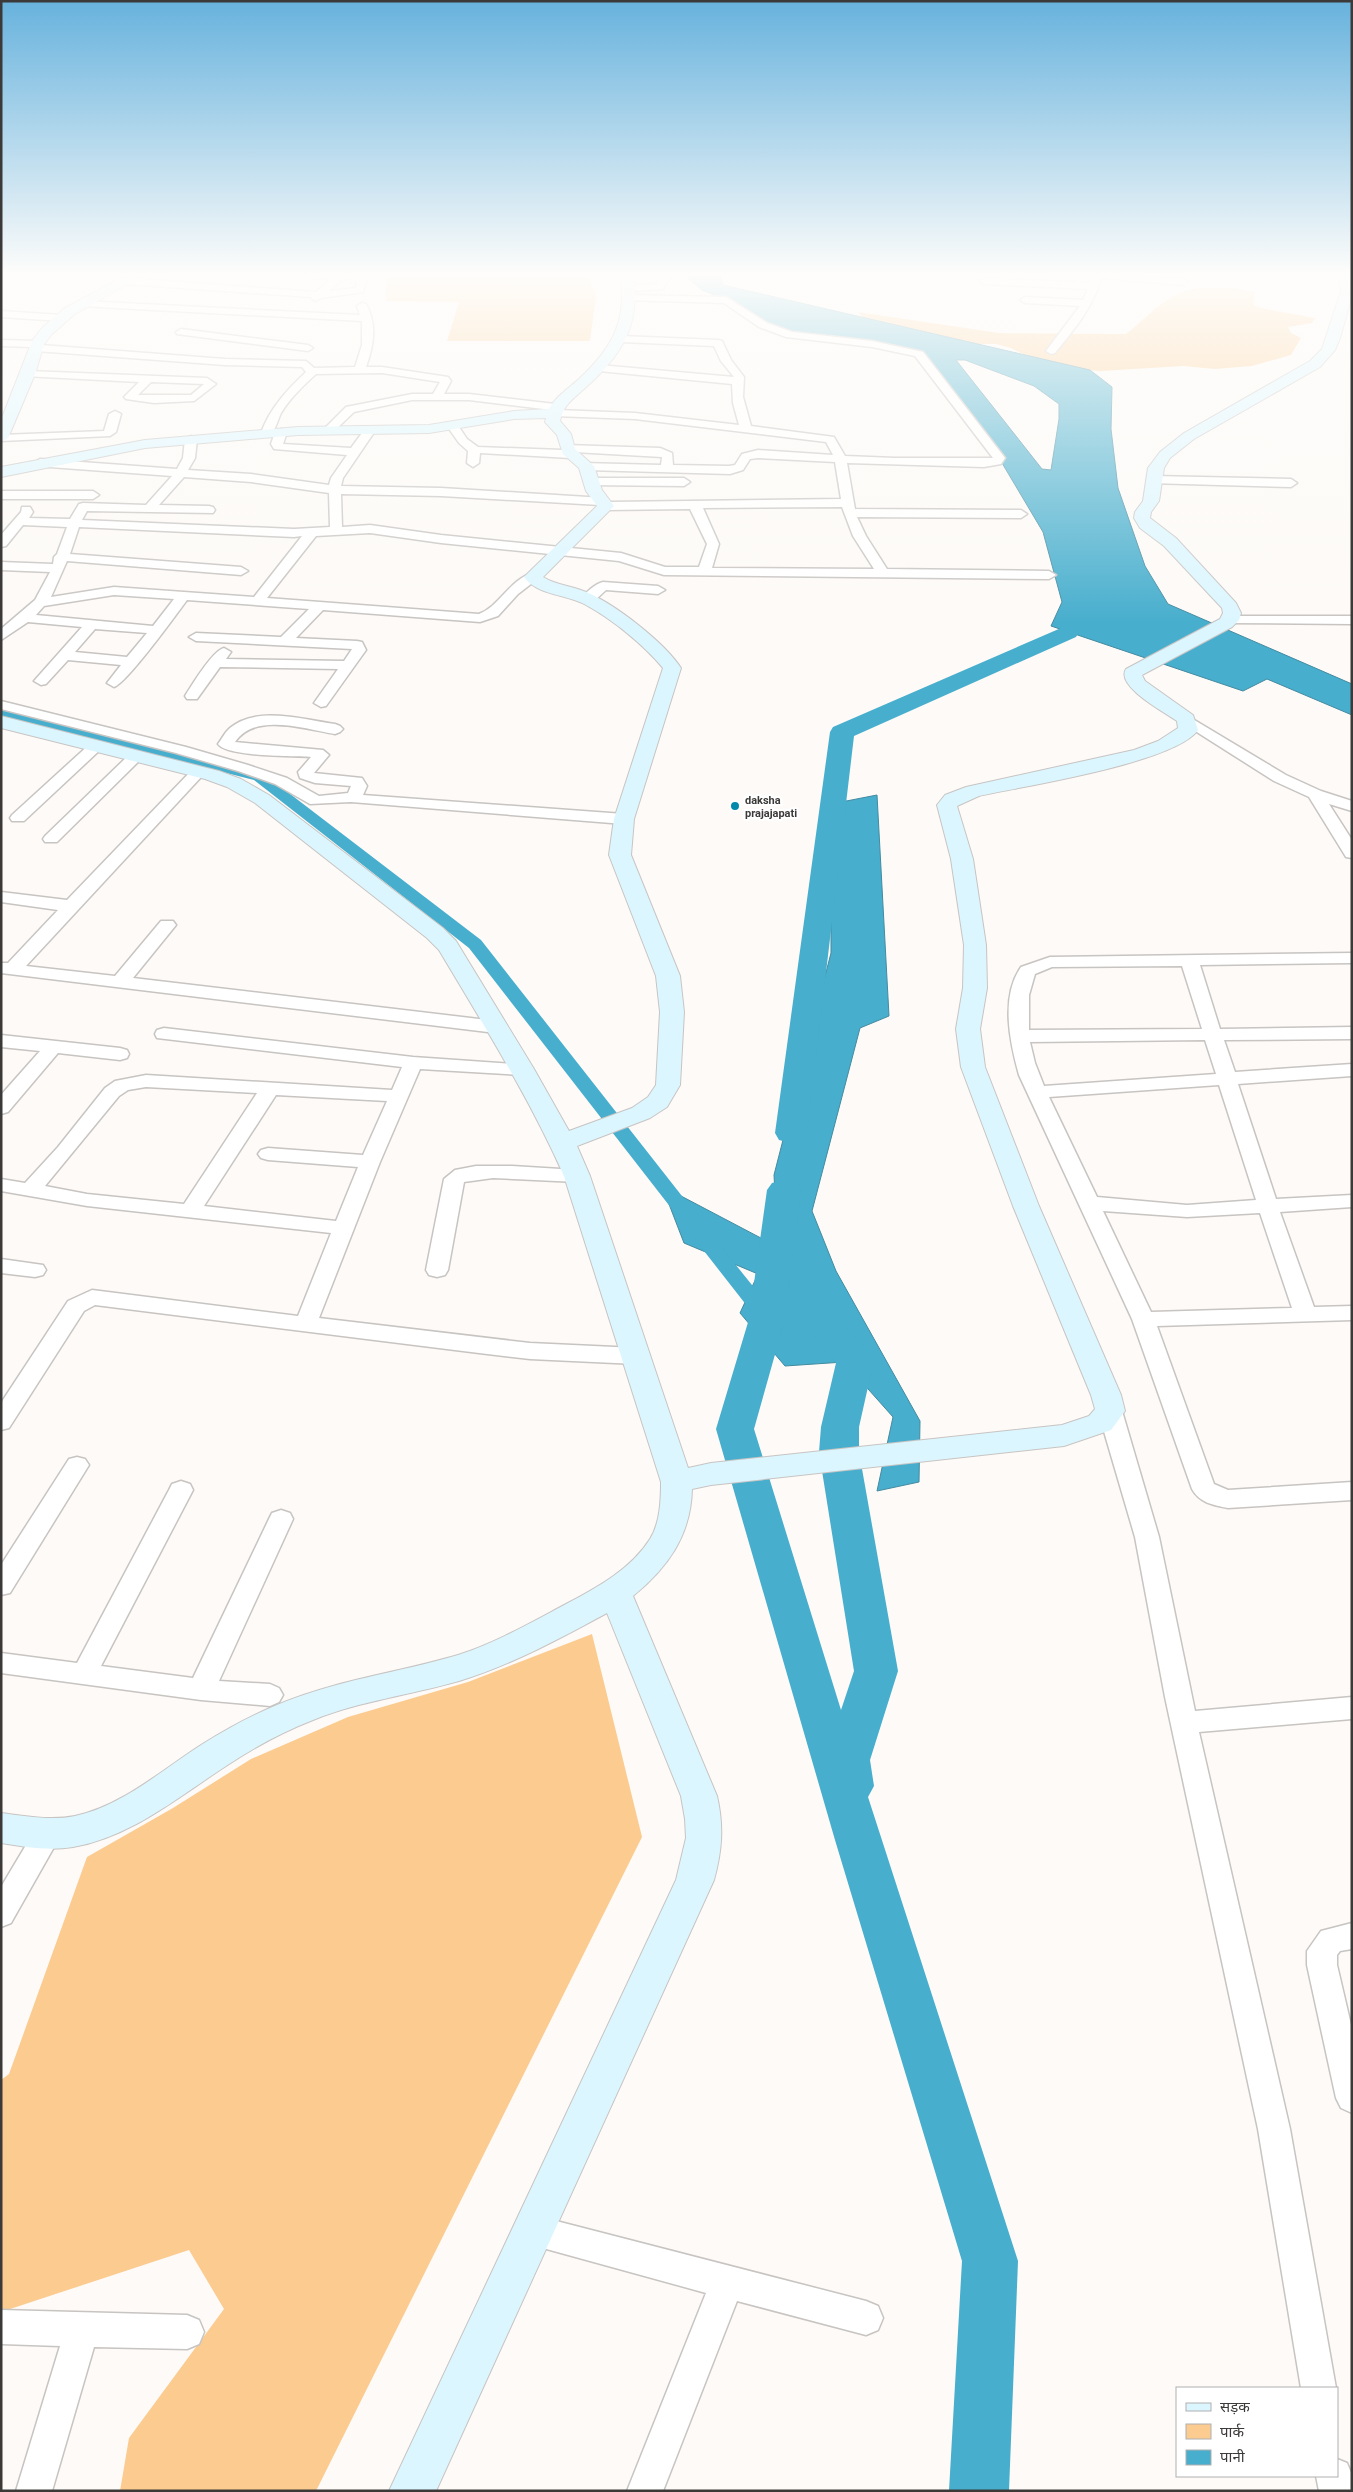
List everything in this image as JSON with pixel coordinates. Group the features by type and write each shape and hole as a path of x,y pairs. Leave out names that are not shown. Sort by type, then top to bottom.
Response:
{"street":[{"path":"20,390 5,422 1,438 106,434 110,432 114,414"},
{"path":"137,390 130,397 169,401 178,398 194,398 203,390"},
{"path":"290,390 272,416 278,447 355,452"},
{"path":"438,395 441,390"},
{"path":"1,472 127,446 190,439 274,432 429,429 453,426 554,410 575,390"},
{"path":"737,390 736,399 746,429"},
{"path":"588,474 667,467 735,469 740,467 746,456 753,454 841,460 984,463 997,461 999,458 947,390"},
{"path":"1228,621 1232,613 1230,607 1170,542 1146,525 1142,518 1143,512 1156,506 1152,480 1156,468 1165,455 1189,436 1269,390"},
{"path":"328,430 350,409 380,402 438,395 554,410 613,414 830,439 835,442 841,460 849,508 869,553 883,573"},
{"path":"554,410 552,422 564,434 568,451 588,474 594,491 605,504"},
{"path":"453,426 464,441 476,450 660,452 668,455 667,467"},
{"path":"336,530 337,478 369,431"},
{"path":"150,508 180,473 192,454 190,439"},
{"path":"1,636 40,603 59,563 73,523 83,507 117,470 127,446"},
{"path":"473,463 476,450"},
{"path":"40,463 117,470 251,478 336,490 441,492 605,504 849,508 1021,514"},
{"path":"588,474 690,482"},
{"path":"1152,480 1291,483"},
{"path":"1,495 93,495"},
{"path":"40,603 104,592 258,601 480,618 493,613 514,591 533,577 605,504"},
{"path":"695,505 713,544 704,573"},
{"path":"83,507 209,510"},
{"path":"1,544 21,521 27,510 9,508"},
{"path":"21,521 312,532 377,530 441,539 560,549 628,558 658,570 704,573 1050,575"},
{"path":"1170,542 1174,533 1172,524"},
{"path":"258,601 312,532"},
{"path":"1,566 59,563 241,571"},
{"path":"114,683 156,630 198,568"},
{"path":"533,577 535,581 588,599 606,610 663,657 672,668 624,819 620,855 668,976 672,1012 668,1085 658,1102 641,1112 620,1122 571,1138"},
{"path":"588,599 603,586 658,590"},
{"path":"284,642 320,606"},
{"path":"24,618 156,630"},
{"path":"1352,620 1228,621 1133,672 1133,679 1138,685 1262,769 1315,794 1352,806"},
{"path":"41,682 94,623"},
{"path":"196,637 357,645 359,650 321,703"},
{"path":"192,696 233,640"},
{"path":"65,655 132,662"},
{"path":"215,663 348,665"},
{"path":"1,705 181,750 243,768 281,781 316,801 354,797 365,801 624,819"},
{"path":"1186,719 1188,730 1179,738 1139,755 973,791 952,798 947,805 962,859 975,945 974,988 968,1029 973,1067 1026,1206 1106,1395 1148,1538 1184,1723 1274,2129 1319,2387"},
{"path":"336,729 272,721 253,722 242,725 226,744 233,747 318,753 321,755 320,758 306,772 306,775 315,778 356,781 359,786 354,797"},
{"path":"1,722 198,772 234,783 256,795 435,933 448,946 522,1070 571,1138 577,1176 677,1482 677,1507 667,1538 655,1559 615,1593 538,1634 476,1662 436,1674 348,1694 294,1713 256,1730 145,1801 114,1818 82,1830 48,1833 1,1828"},
{"path":"18,818 96,746"},
{"path":"51,839 136,756"},
{"path":"7,968 162,812 198,772"},
{"path":"1315,794 1352,853"},
{"path":"1,897 70,906"},
{"path":"120,982 167,925"},
{"path":"1352,958 1070,961 1039,965 1027,972 1021,984 1020,1036 1023,1059 1036,1092 1143,1319 1204,1489 1213,1496 1228,1499 1352,1491"},
{"path":"1189,960 1268,1207 1305,1314"},
{"path":"7,968 496,1027"},
{"path":"1020,1036 1352,1033"},
{"path":"164,1034 413,1063 522,1070"},
{"path":"1,1040 120,1054"},
{"path":"1,1108 53,1046"},
{"path":"305,1325 370,1162 413,1063"},
{"path":"1036,1092 1352,1070"},
{"path":"30,1190 65,1151 112,1092 122,1085 146,1081 269,1090 398,1096"},
{"path":"190,1211 269,1090"},
{"path":"268,1154 370,1162"},
{"path":"437,1270 454,1179 458,1175 474,1171 577,1176"},
{"path":"1,1185 87,1200 345,1228"},
{"path":"1087,1203 1187,1211 1352,1201"},
{"path":"1,1266 35,1270"},
{"path":"1,1422 11,1391 76,1306 92,1297 305,1325 530,1351 636,1356"},
{"path":"1143,1319 1352,1313"},
{"path":"677,1482 711,1474 973,1446 1079,1431 1100,1423 1110,1411"},
{"path":"1,1586 77,1465"},
{"path":"85,1672 181,1490"},
{"path":"201,1690 281,1519"},
{"path":"412,2491 695,1880 704,1852 705,1821 699,1796 615,1593"},
{"path":"1,1663 85,1672 201,1690 270,1695"},
{"path":"1184,1723 1352,1708"},
{"path":"1,1914 48,1833"},
{"path":"1352,1936 1331,1940 1322,1951 1322,1965 1352,2098"},
{"path":"533,2231 866,2318"},
{"path":"645,2491 727,2282"},
{"path":"1,2327 187,2332"},
{"path":"34,2491 82,2329"},
{"path":"1334,2477 1337,2491"}],"green space":[{"path":"592,1634 642,1837 316,2491 120,2491 129,2438 224,2309 189,2250 1,2312 1,2080 9,2074 87,1857 173,1808 251,1759 348,1717 468,1682"}],"water":[{"path":"949,390 980,390 1042,469 1051,470 1059,419 1059,404 1040,390 1112,390 1111,429 1118,488 1145,566 1168,604 1352,684 1352,715 1267,679 1243,691 1051,626 1062,602 1043,532 1002,463"},
{"path":"877,795 889,1016 860,1028 812,1211 836,1271 920,1421 919,1482 877,1491 893,1417 844,1362 785,1366 740,1313 758,1274 684,1243 662,1186 778,1247 774,1175 831,953 831,804"}],"waterway":[{"path":"791,1133 842,732 1068,632"},
{"path":"1,712 259,777 475,944 682,1209"},
{"path":"784,1190 767,1319 735,1429 858,1840 990,2261 979,2491"},
{"path":"704,1238 765,1315"},
{"path":"829,1334 855,1360 840,1427 839,1452 876,1671 847,1760 851,1786"}],"place":[{"name":"daksha prajajapati","path":"735,806"}]}
